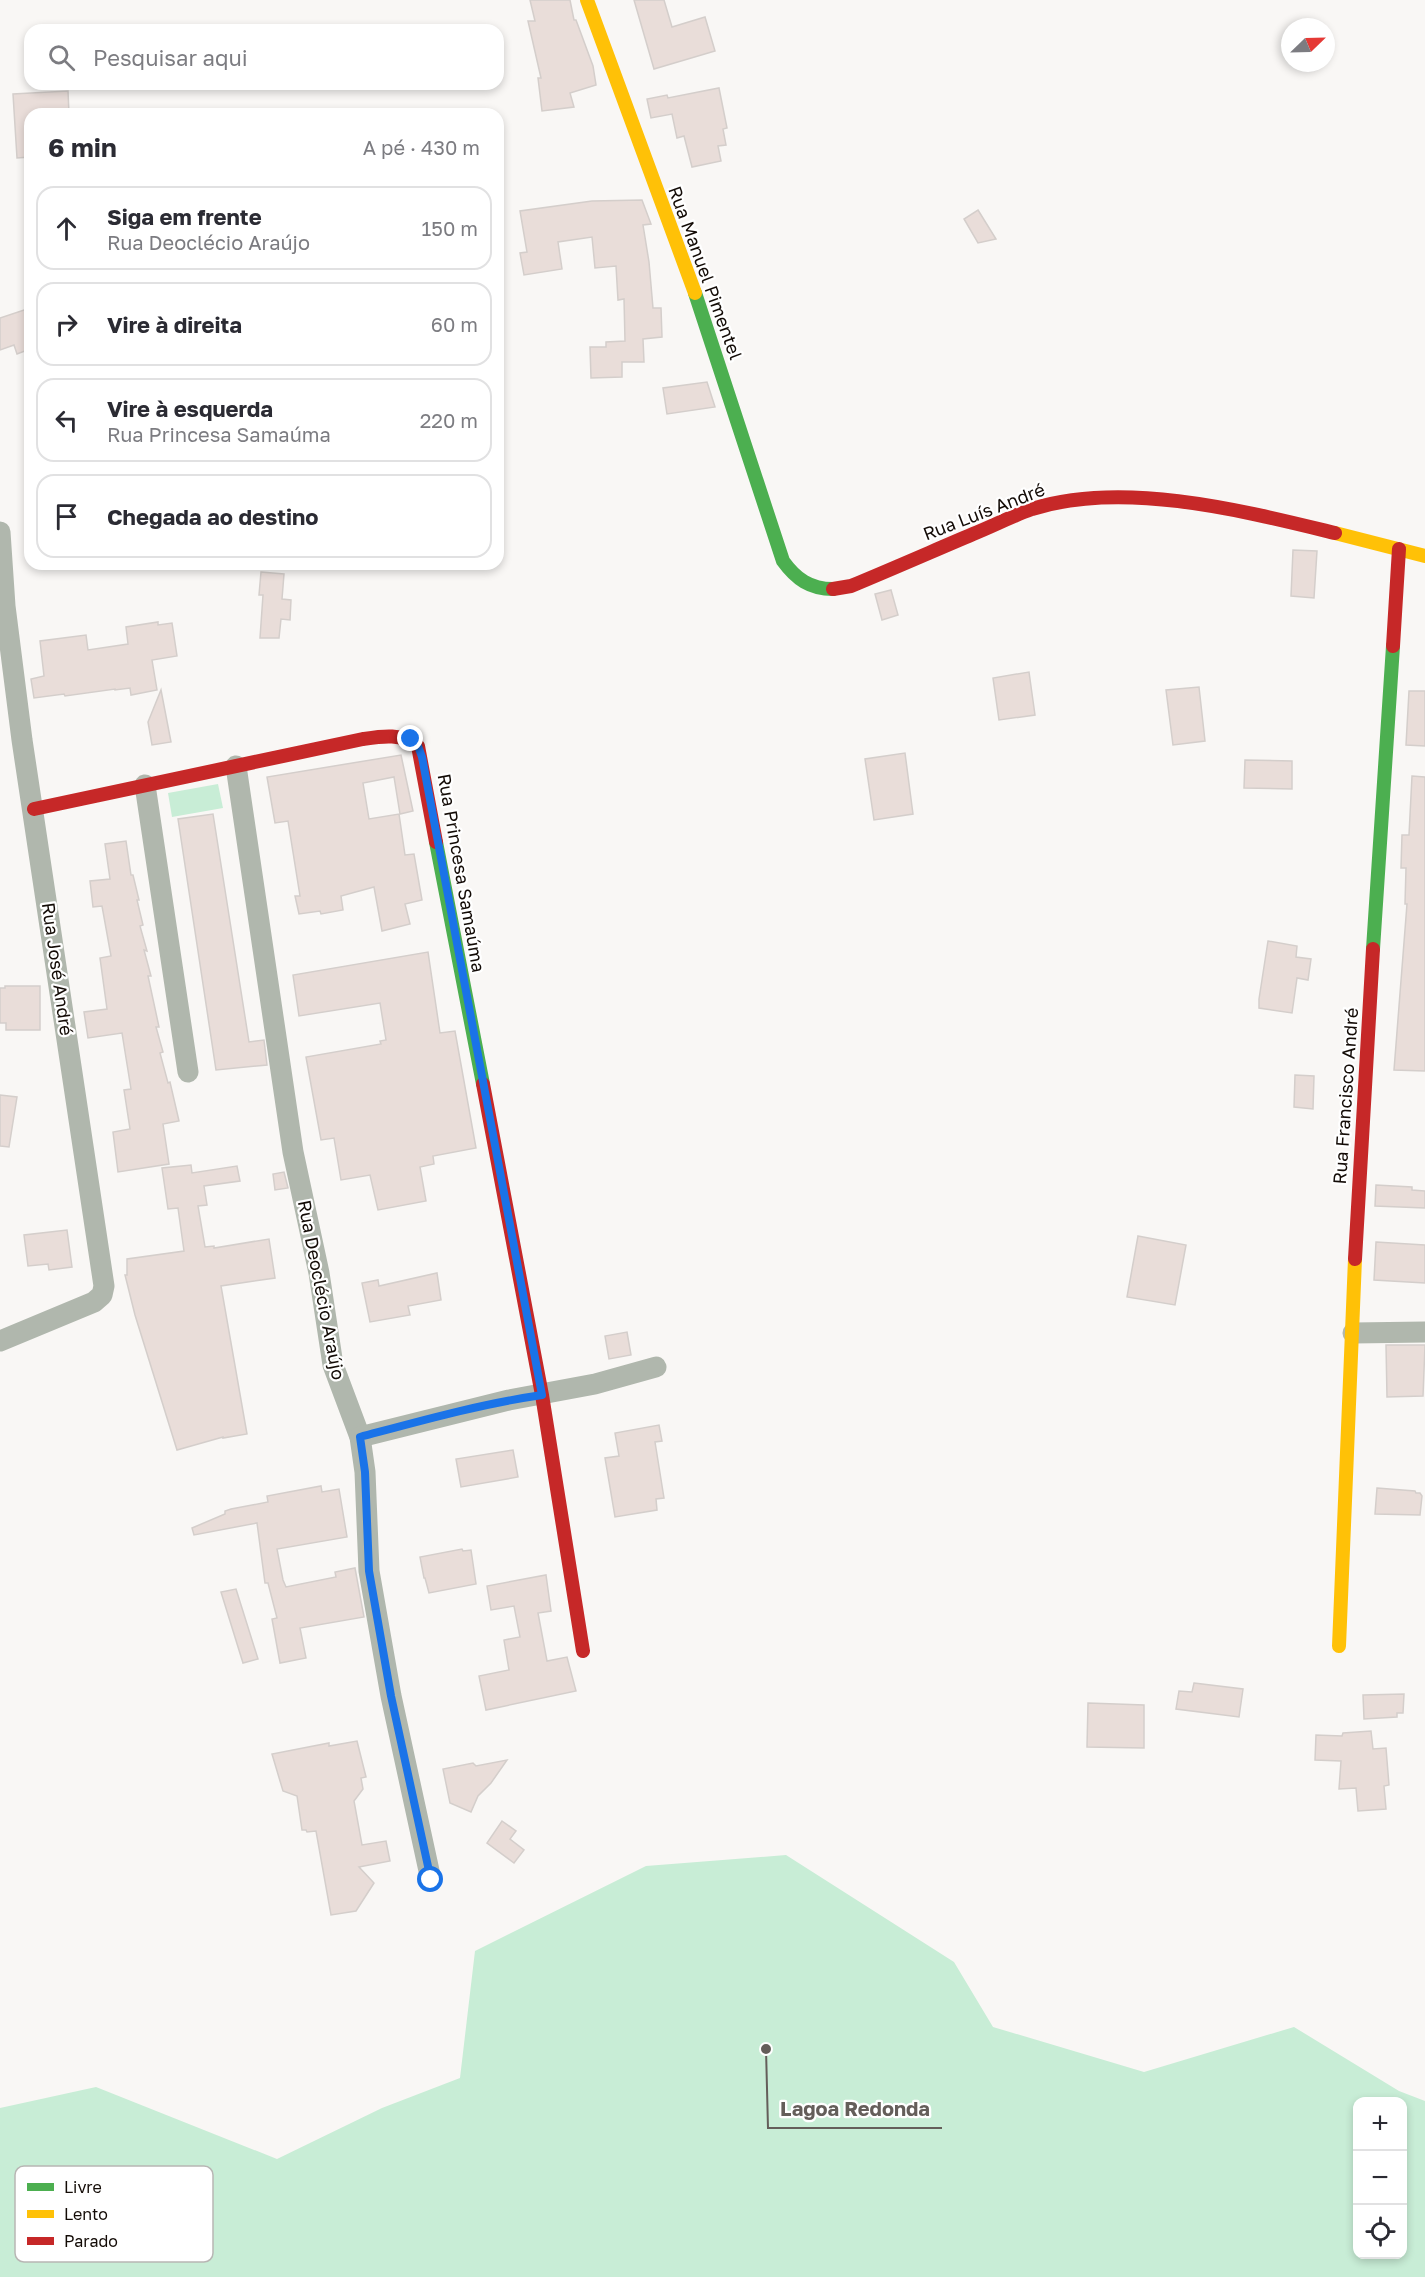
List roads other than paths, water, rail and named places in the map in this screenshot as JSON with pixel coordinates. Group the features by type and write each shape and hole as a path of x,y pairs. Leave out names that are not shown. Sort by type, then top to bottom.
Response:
{"street":[{"name":"Rua Manuel Pimentel","path":"587,0 708,328 783,561"},
{"name":"Rua Luís André","path":"783,561 792,575 806,584 821,589 835,590 851,586 1033,509 1064,501 1119,497 1192,502 1235,509 1425,556"},
{"name":"Rua José André","path":"0,532 3,606 104,1286 102,1295 94,1302 0,1341"},
{"name":"Rua Francisco André","path":"1339,1646 1358,1191 1399,549"},
{"name":"Rua Princesa Samaúma","path":"34,809 384,736 398,735 411,739 418,746 542,1395"},
{"name":"Rua Deoclécio Araújo","path":"236,766 293,1152 319,1274 333,1365 360,1437 365,1472 369,1571 391,1696 431,1880"},
{"path":"145,785 188,1072"},
{"path":"1353,1333 1425,1332"},
{"path":"360,1437 509,1400 595,1384 656,1366"},
{"path":"542,1395 583,1651"}],"place":[{"name":"Lagoa Redonda","path":"766,2049"}]}
